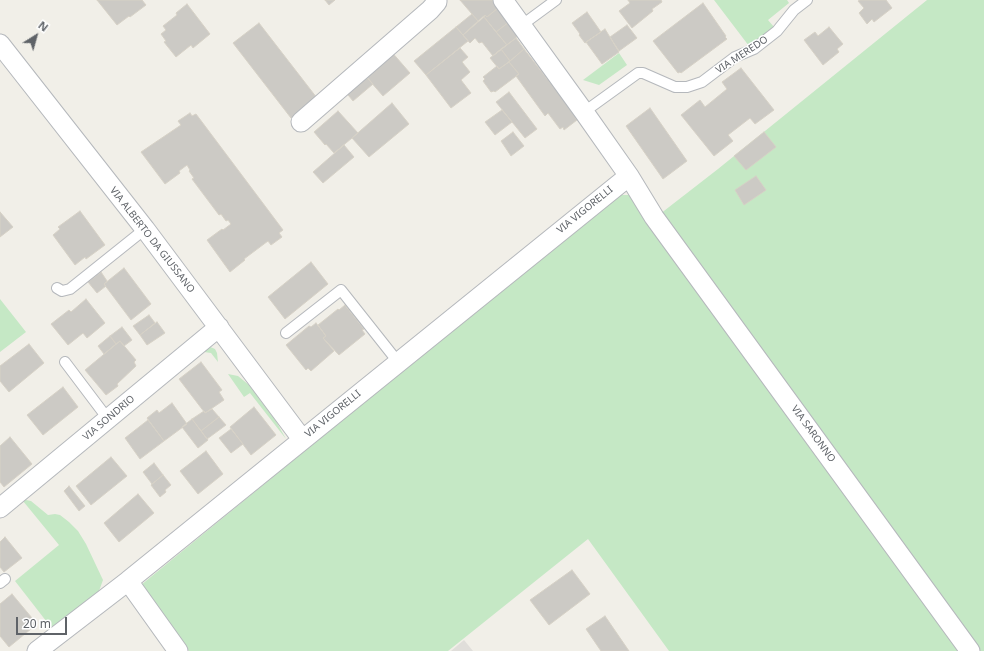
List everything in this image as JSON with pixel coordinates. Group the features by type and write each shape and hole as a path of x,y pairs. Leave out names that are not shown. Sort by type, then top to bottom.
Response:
{"street":[{"path":"301,122 430,10 437,0"},
{"path":"503,0 629,176"},
{"name":"VIA ALBERTO DA GIUSSANO","path":"0,44 145,229 302,439"},
{"name":"VIA SARONNO","path":"629,176 654,217 970,651"},
{"name":"VIA VIGORELLI","path":"37,651 128,581 629,176"},
{"name":"VIA SONDRIO","path":"0,508 219,328"},
{"path":"128,581 178,651"}],"lane":[{"path":"522,25 556,0"},
{"name":"VIA MEREDO","path":"584,112 638,73 643,73 676,86 688,87 702,82 735,57 750,51 766,40 807,0"},
{"path":"56,288 62,291 70,289 145,229"},
{"path":"286,333 341,290 398,362"},
{"path":"65,362 108,419"}],"shaded area":[{"path":"464,640 473,651 451,651"}],"green space":[{"path":"714,0 787,0 789,3 768,20 774,27 749,46"},
{"path":"927,0 984,0 984,651 669,651 588,539 448,651 189,651 141,585 617,195 633,195 651,221 718,169"},
{"path":"619,53 627,65 599,85 583,80"},
{"path":"0,299 26,332 0,352"},
{"path":"208,346 215,349 218,362 211,353 204,352 165,384 164,382"},
{"path":"228,374 238,376 249,385 276,421 286,439 250,393 244,397"},
{"path":"23,501 31,501 48,515 60,515 78,531 86,544 103,580 99,591 54,628 50,626 15,581 59,545"}],"building":[{"path":"97,0 142,0 146,5 117,25"},
{"path":"325,0 335,0 329,5"},
{"path":"460,0 492,0 498,8 487,17 485,15 478,21"},
{"path":"628,0 661,0 662,2 652,9 653,11 632,28 619,11 630,3"},
{"path":"886,0 892,8 874,22 872,19 867,24 859,13 864,8 858,1"},
{"path":"703,3 727,39 681,73 678,73 653,41"},
{"path":"187,4 210,34 193,48 191,45 176,57 164,42 166,41 161,34 166,30 163,26 177,15 176,13"},
{"path":"498,8 509,22 496,32 484,17 485,15 487,17"},
{"path":"587,12 601,32 585,43 572,23"},
{"path":"472,14 478,21 463,35 456,27"},
{"path":"484,17 507,45 493,56 482,42 479,43 475,38 470,43 463,35"},
{"path":"509,22 517,33 516,38 507,45 496,32"},
{"path":"259,23 317,98 291,118 233,43"},
{"path":"627,25 637,38 619,51 610,37"},
{"path":"456,27 468,41 426,75 414,61"},
{"path":"829,27 843,44 837,49 839,52 823,65 804,40 815,32 818,36"},
{"path":"605,29 619,52 602,64 586,42"},
{"path":"516,38 524,49 510,61 501,49"},
{"path":"460,48 468,57 462,62 470,72 461,80 471,93 451,108 426,75"},
{"path":"501,49 510,61 499,69 490,58"},
{"path":"524,49 576,116 575,118 577,120 564,130 563,127 560,129 548,113 545,116 516,76 519,74 509,62"},
{"path":"390,50 410,73 383,96 363,73"},
{"path":"509,62 519,74 495,92 491,92 483,81 485,79 483,77 497,66 499,69"},
{"path":"741,68 774,110 755,124 750,118 728,135 733,141 714,156 681,115 700,100 705,107 727,89 722,82"},
{"path":"363,73 373,84 353,101 344,90"},
{"path":"509,92 537,129 525,138 496,102"},
{"path":"392,103 409,124 369,157 352,138"},
{"path":"650,108 687,161 663,179 626,126"},
{"path":"502,110 512,122 495,135 485,122"},
{"path":"338,111 358,133 334,153 314,132"},
{"path":"190,113 192,116 196,114 283,230 279,233 282,237 271,245 268,241 244,259 245,260 230,272 207,240 231,224 228,220 226,221 221,214 219,215 192,179 194,178 187,165 179,171 180,173 165,184 141,152 181,125 178,121"},
{"path":"513,132 524,146 511,156 501,141"},
{"path":"764,132 776,147 746,170 734,156"},
{"path":"344,145 354,157 323,183 313,172"},
{"path":"756,176 766,190 744,205 735,190"},
{"path":"80,211 105,245 75,265 53,235 60,229 58,227"},
{"path":"0,212 13,227 0,237"},
{"path":"311,262 328,284 285,319 268,297"},
{"path":"124,268 151,304 131,320 104,284"},
{"path":"101,272 107,281 104,284 106,286 97,293 88,282"},
{"path":"86,299 105,323 87,338 83,333 68,345 51,324 69,310 71,312"},
{"path":"345,305 364,329 362,330 365,334 339,355 323,338 326,336 318,325"},
{"path":"149,315 155,323 140,335 133,326"},
{"path":"157,322 165,333 147,345 140,335"},
{"path":"316,323 326,336 323,338 334,351 311,371 308,368 306,370 286,345 309,326 311,327"},
{"path":"122,327 132,340 124,346 120,341 116,344 110,336"},
{"path":"110,336 116,344 104,354 98,346"},
{"path":"120,341 136,360 134,362 136,366 117,384 118,386 106,395 85,370"},
{"path":"29,344 44,363 9,392 0,381 0,366"},
{"path":"201,362 222,390 219,392 224,400 205,413 179,379"},
{"path":"63,387 78,407 43,435 27,415"},
{"path":"172,403 187,424 164,441 147,418 157,410 159,413"},
{"path":"254,407 276,435 251,455 230,427"},
{"path":"212,409 219,417 201,431 192,419 204,411 205,413"},
{"path":"219,417 226,425 207,439 201,431"},
{"path":"192,419 208,440 198,448 182,427"},
{"path":"148,420 164,441 140,459 125,438"},
{"path":"231,429 243,444 231,453 219,438"},
{"path":"10,437 32,464 4,487 0,482 0,446"},
{"path":"206,451 223,474 198,494 180,471"},
{"path":"111,457 127,476 91,505 76,486"},
{"path":"154,463 163,475 152,484 143,472"},
{"path":"163,475 171,485 160,497 151,485"},
{"path":"69,486 85,506 79,511 64,491"},
{"path":"138,494 154,513 119,542 104,523"},
{"path":"5,537 22,558 4,572 0,567 0,542"},
{"path":"572,570 590,594 549,625 530,600"},
{"path":"12,594 37,624 9,647 0,636 0,604"},
{"path":"605,616 629,651 601,651 586,629"}]}
